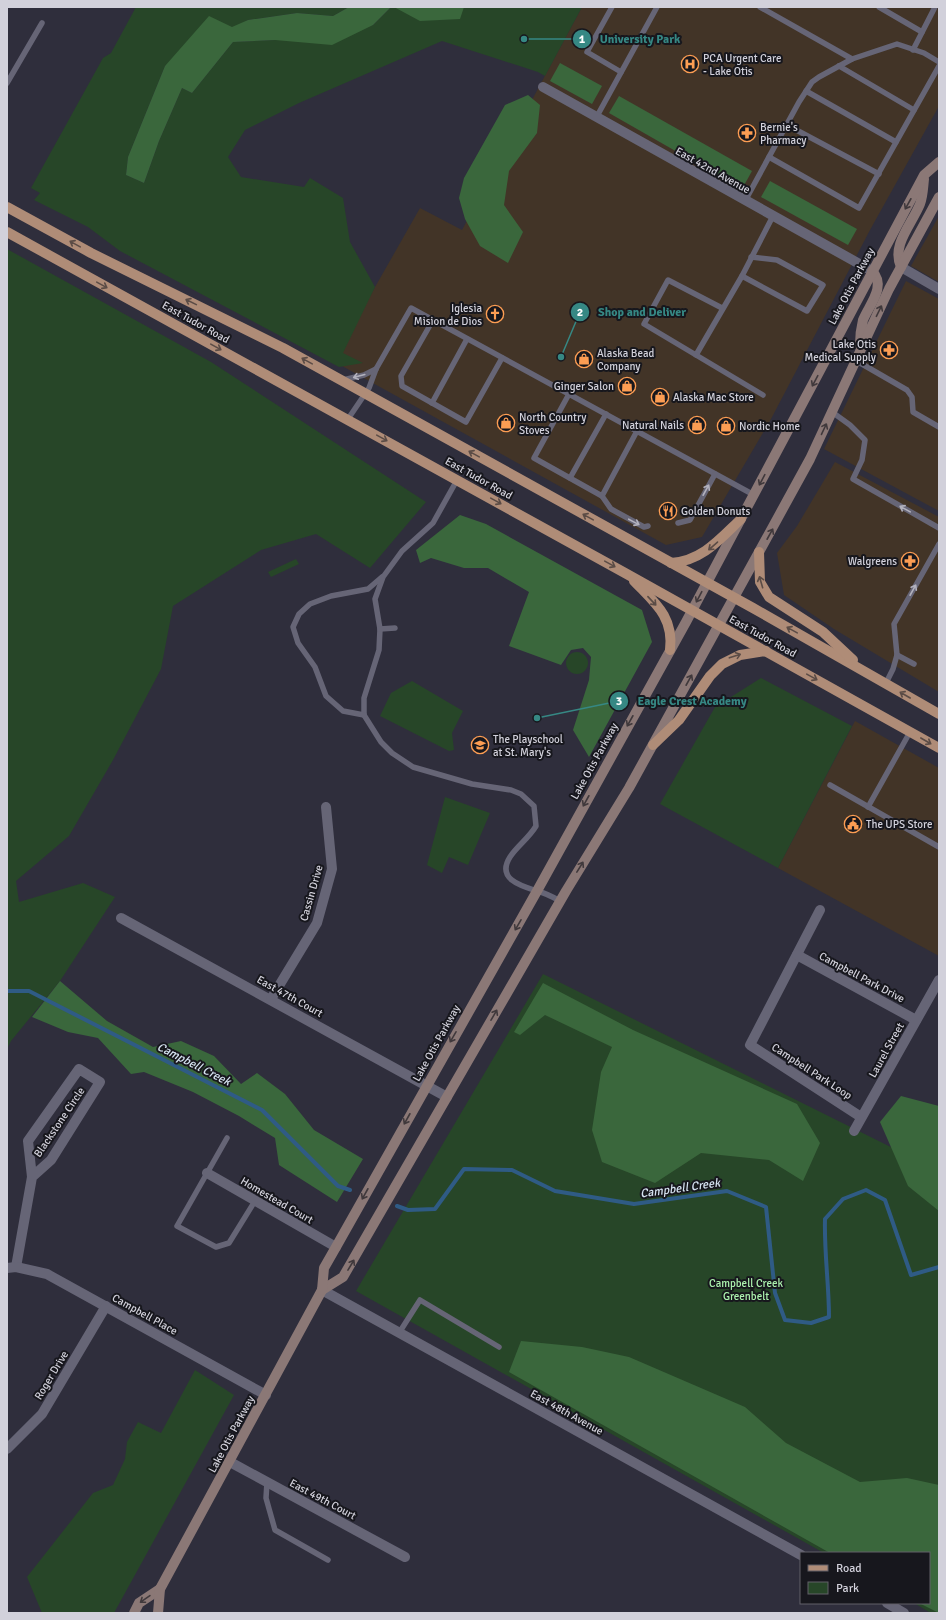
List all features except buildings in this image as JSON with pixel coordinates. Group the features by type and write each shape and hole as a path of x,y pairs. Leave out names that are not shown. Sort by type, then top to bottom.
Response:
{"main road":[{"name":"Lake Otis Parkway","path":"158,1613 160,1588 230,1462 322,1290 324,1268 426,1085 537,891 707,583 924,175 939,162"},
{"path":"901,268 899,258 901,241 921,201 924,175"},
{"path":"322,1290 343,1277 560,900 629,788 807,464 860,349 939,197"},
{"name":"East Tudor Road","path":"7,207 82,248 262,337 734,598 939,714"},
{"name":"East Tudor Road","path":"7,232 348,419 939,748"},
{"path":"860,349 862,324 878,288 876,276 872,271"},
{"path":"671,563 687,561 700,556 711,548 741,519"},
{"path":"759,552 760,582 768,597 828,636 863,670"},
{"path":"625,573 666,617 671,632 670,650"},
{"path":"653,745 679,720 714,671 722,664 740,655 766,651"},
{"name":"Lake Otis Parkway","path":"134,1613 139,1603 160,1588"}],"street":[{"name":"East 42nd Avenue","path":"543,87 745,202 872,271"},
{"path":"901,268 938,286"},
{"name":"Cassin Drive","path":"271,999 317,923 332,869 326,807"},
{"path":"797,955 820,910"},
{"name":"East 47th Court","path":"121,918 447,1097"},
{"name":"Campbell Park Drive","path":"797,955 916,1020"},
{"name":"Campbell Park Loop","path":"797,955 750,1045 862,1117"},
{"name":"Laurel Street","path":"854,1131 939,980"},
{"name":"Blackstone Circle","path":"11,1267 32,1177 28,1141 79,1068 100,1082 51,1160 32,1177"},
{"name":"Homestead Court","path":"207,1173 336,1247"},
{"name":"Campbell Place","path":"11,1267 47,1274 266,1395"},
{"name":"East 48th Avenue","path":"322,1290 800,1554"},
{"name":"Roger Drive","path":"7,1449 42,1414 106,1306"},
{"name":"East 49th Court","path":"230,1462 405,1557"},
{"path":"888,1604 904,1613"}],"lane":[{"path":"612,7 587,52 621,72"},
{"path":"596,118 657,7"},
{"path":"760,7 852,59"},
{"path":"880,7 922,32"},
{"path":"913,50 935,7"},
{"path":"7,83 42,23"},
{"path":"745,202 812,82 852,59 897,44 939,62"},
{"path":"839,66 914,110"},
{"path":"769,157 859,208 939,66"},
{"path":"806,91 896,142"},
{"path":"787,125 879,174"},
{"path":"696,355 742,276 773,216"},
{"path":"742,276 806,311 823,284 777,260 751,257"},
{"path":"722,308 668,280 644,324 763,394"},
{"path":"348,419 366,394 373,380 376,369 411,308 754,495"},
{"path":"433,320 401,376 402,386 466,422 502,358"},
{"path":"432,403 467,339"},
{"path":"855,360 907,390 912,397 913,412 939,427"},
{"path":"341,380 364,375 376,369"},
{"path":"569,394 534,458 602,496 611,509 644,527 648,526"},
{"path":"832,412 850,425 865,440 862,460 852,479 939,528"},
{"path":"570,478 606,414"},
{"path":"602,496 637,431"},
{"path":"678,523 690,520 715,474"},
{"path":"364,715 343,712 326,696 315,667 298,643 293,627 299,614 310,604 331,596 368,589 383,577 402,551 433,523 457,480"},
{"path":"886,683 893,669 897,655 894,624 939,544"},
{"path":"383,577 375,599 380,630 379,650 364,698 364,715 382,742 392,753 413,767 472,784 511,790 521,794 529,800 534,806 536,826 531,835 513,854 506,868 508,877 525,889 537,891 560,900"},
{"path":"380,630 395,628"},
{"path":"897,655 914,664"},
{"path":"868,807 910,732"},
{"path":"830,785 939,847"},
{"path":"227,1138 177,1226 216,1247 229,1243 255,1201"},
{"path":"399,1333 420,1300 500,1347"},
{"path":"266,1482 266,1498 275,1530 328,1560"}],"shaded area":[{"path":"582,7 939,7 939,106 870,230 771,419 702,537 666,545 333,361 420,208 462,230"},
{"path":"939,216 939,282 911,266"},
{"path":"906,281 939,299 939,511 824,449"},
{"path":"835,462 939,517 939,692 834,629 784,595 777,553 797,526"},
{"path":"855,721 939,768 939,956 778,868"}],"green space":[{"path":"136,7 349,7 333,16 297,13 248,20 165,66 128,157 126,175 144,183 159,141 182,88 192,93 233,42 275,40 373,25 391,7 582,7 545,76 538,72 442,41 299,103 245,130 228,157 241,177 304,187 310,178 343,198 350,242 375,287 343,353 363,363 339,367 120,251 88,227 34,200 40,193 31,188 103,58 111,53"},
{"path":"349,7 391,7 373,25 332,45 275,40 233,42 192,93 182,88 159,141 144,183 126,175 128,157 165,66 209,16 232,27 248,20 297,13 333,16"},
{"path":"394,7 464,7 460,19 420,21"},
{"path":"560,63 602,86 592,104 550,81"},
{"path":"528,95 540,105 537,133 509,171 504,205 523,232 508,263 480,246 465,219 459,198 464,178 505,105"},
{"path":"619,96 752,171 742,189 609,113"},
{"path":"770,181 857,229 848,245 761,197"},
{"path":"7,249 211,362 426,502 370,568 316,534 261,550 173,606 161,669 113,760 69,836 16,881 19,902 83,883 115,897 60,981 11,1041 7,1049"},
{"path":"460,515 486,524 642,610 652,642 589,757 573,730 589,680 591,657 583,648 571,650 561,665 509,646 529,592 488,568 464,568 431,558 420,563 416,550"},
{"path":"296,559 299,564 271,577 268,572"},
{"path":"577,652 585,655 588,663 585,671 577,674 569,671 566,663 569,655"},
{"path":"761,678 852,726 778,868 660,804 715,707"},
{"path":"412,681 463,711 452,733 454,750 449,751 380,716 391,693"},
{"path":"445,797 490,813 468,865 449,857 442,873 427,865"},
{"name":"Campbell Creek Greenbelt","path":"543,974 939,1171 939,1613 931,1613 916,1604 930,1604 930,1552 822,1552 356,1291"},
{"path":"60,981 107,1021 153,1047 181,1041 214,1056 241,1084 257,1073 285,1094 314,1130 363,1159 337,1202 279,1165 275,1138 239,1116 193,1092 144,1072 131,1074 98,1038 68,1032 32,1017"},
{"path":"543,983 633,1030 797,1104 820,1143 803,1181 769,1160 701,1153 655,1183 602,1162 592,1130 601,1072 612,1047 545,1015 520,1035 514,1032"},
{"path":"901,1096 939,1106 939,1211 908,1186 880,1122"},
{"path":"521,1341 582,1347 629,1357 745,1407 786,1443 860,1482 907,1478 939,1485 939,1613 921,1604 930,1604 930,1552 828,1552 509,1372"},
{"path":"195,1370 234,1395 114,1613 42,1613 27,1577 93,1493 113,1485 125,1459 127,1442 138,1422 161,1433"}],"waterway":[{"name":"Campbell Creek","path":"7,991 29,991 262,1110 338,1186 350,1190"},
{"name":"Campbell Creek","path":"397,1206 408,1210 435,1209 464,1169 512,1170 555,1191 634,1204 727,1191 766,1207 775,1293 785,1320 811,1323 829,1317 825,1219 843,1199 866,1190 885,1200 911,1275 939,1267"}],"place":[{"name":"University Park","path":"524,39"},
{"name":"PCA Urgent Care - Lake Otis","path":"690,64"},
{"name":"Bernie's Pharmacy","path":"747,133"},
{"name":"Iglesia Mision de Dios","path":"495,314"},
{"name":"Lake Otis Medical Supply","path":"889,350"},
{"name":"Shop and Deliver","path":"561,357"},
{"name":"Alaska Bead Company","path":"584,359"},
{"name":"Ginger Salon","path":"627,386"},
{"name":"Alaska Mac Store","path":"660,397"},
{"name":"North Country Stoves","path":"506,423"},
{"name":"Natural Nails","path":"697,425"},
{"name":"Nordic Home","path":"726,426"},
{"name":"Golden Donuts","path":"668,511"},
{"name":"Walgreens","path":"910,561"},
{"name":"Eagle Crest Academy","path":"537,718"},
{"name":"The Playschool at St. Mary's","path":"480,745"},
{"name":"The UPS Store","path":"853,824"}]}
